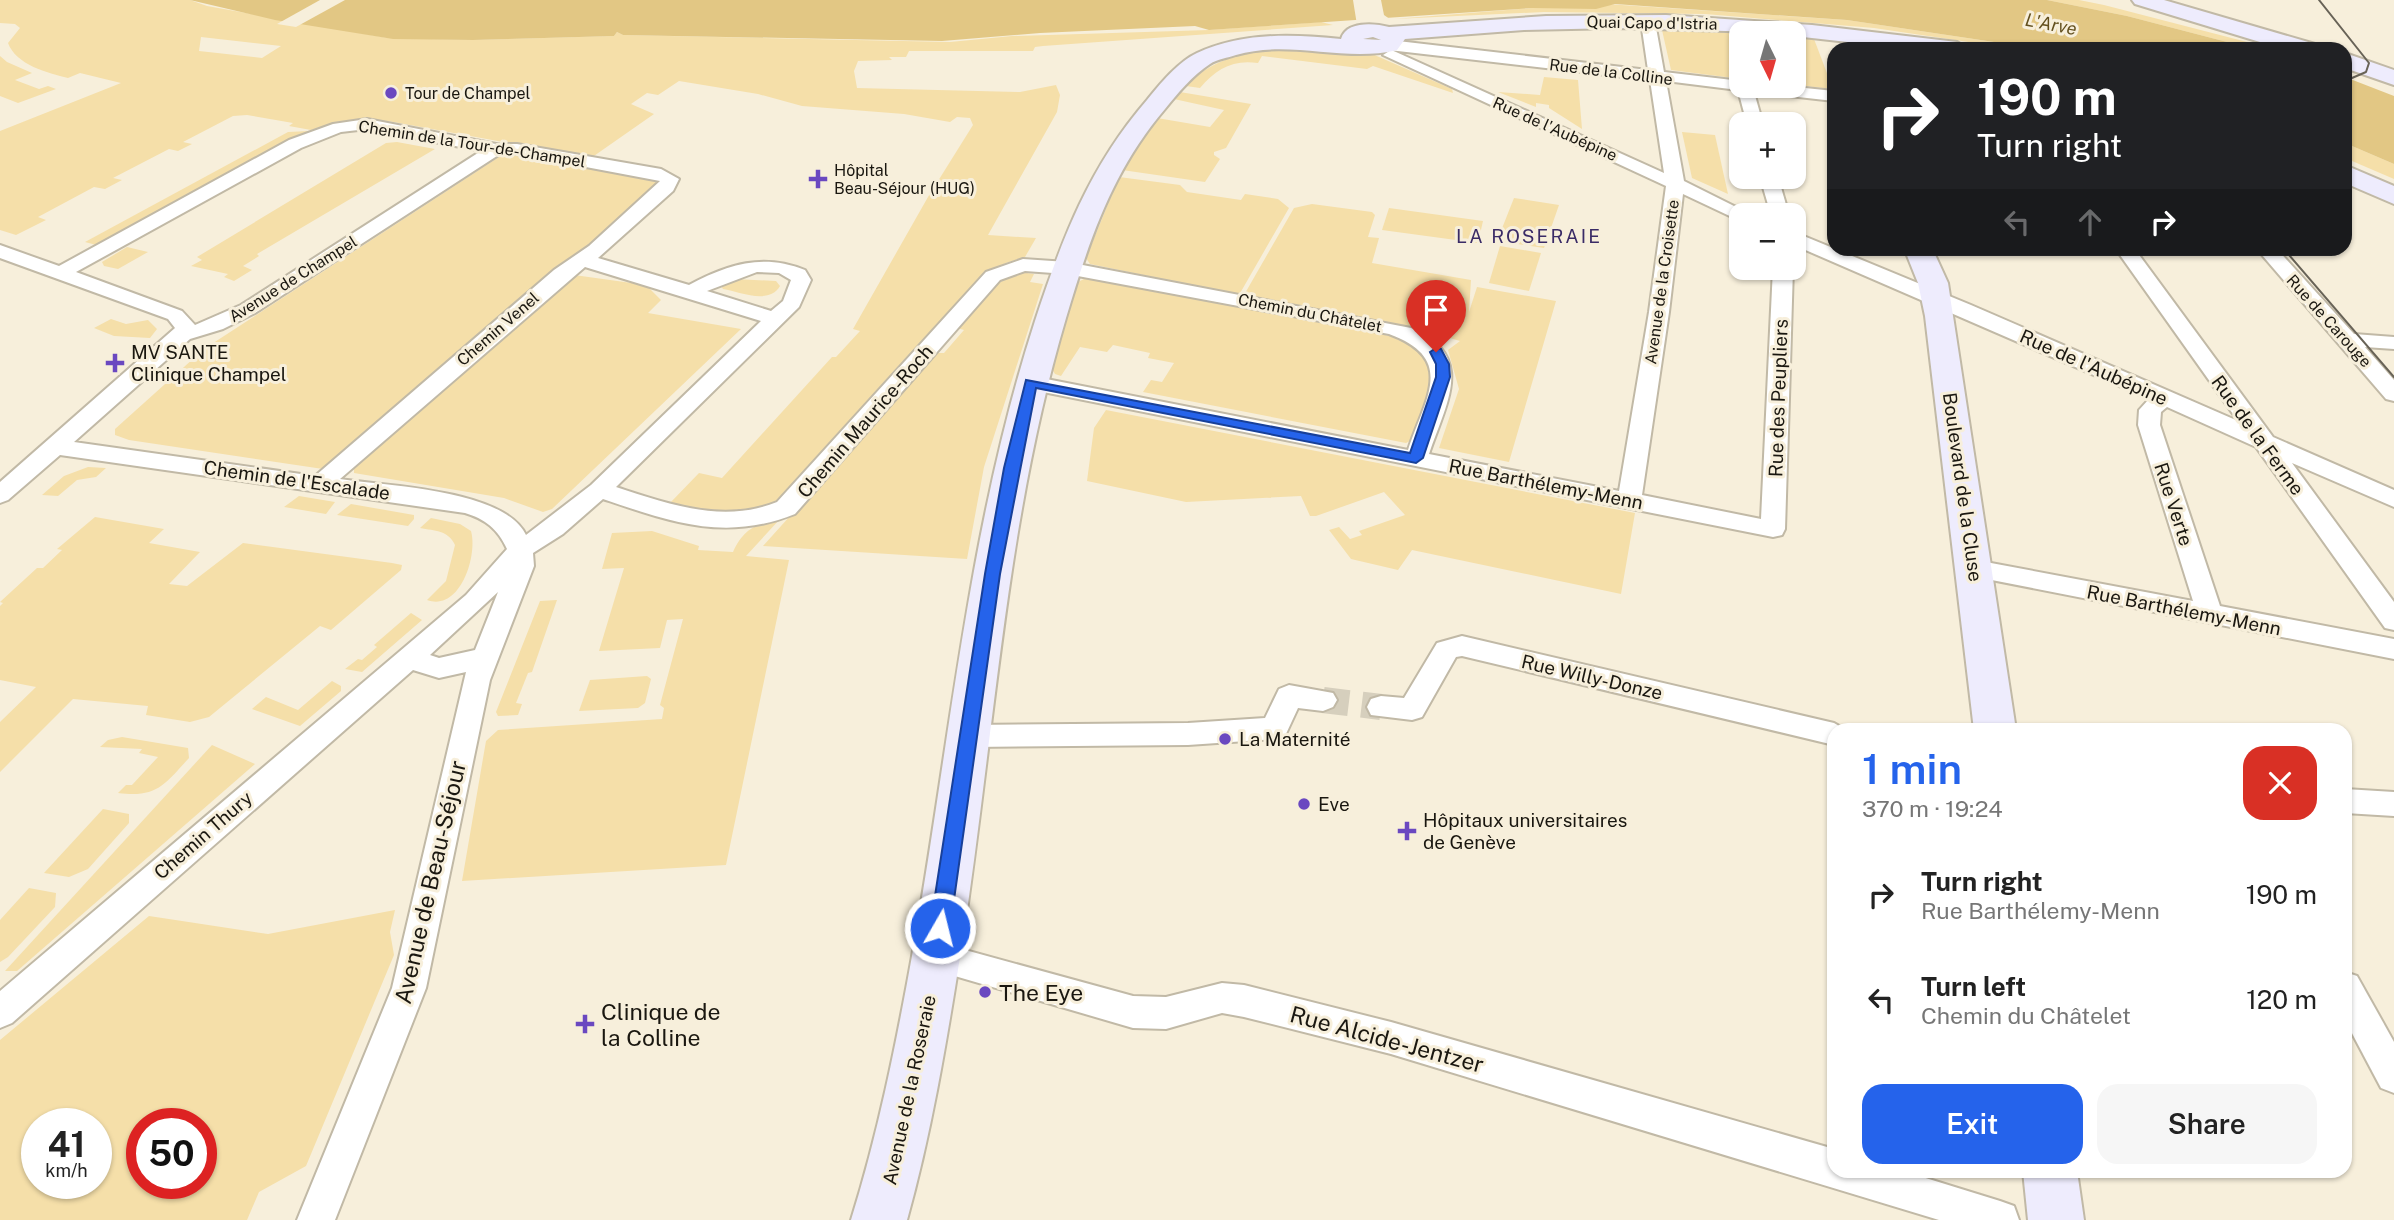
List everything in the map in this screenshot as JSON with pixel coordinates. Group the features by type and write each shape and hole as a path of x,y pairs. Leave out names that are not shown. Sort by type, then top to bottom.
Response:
{"street":[{"path":"2142,0 2283,42"},
{"name":"Quai Capo d'Istria","path":"1371,34 1498,25 1648,22 1835,41"},
{"name":"Avenue de la Croisette","path":"1629,500 1659,312 1675,183 1648,22"},
{"name":"Avenue de la Roseraie","path":"879,1220 900,1146 936,957 997,547 1031,383 1067,268 1107,173 1131,134 1167,91 1203,58 1250,44 1371,34"},
{"name":"Rue de la Colline","path":"1371,34 1656,77 1729,85"},
{"name":"Rue de l'Aubépine","path":"1371,34 1397,57 1729,208"},
{"path":"2352,70 2394,64"},
{"path":"2352,70 2394,78"},
{"name":"Rue de la Colline","path":"1806,93 1827,95"},
{"name":"Chemin de la Tour-de-Champel","path":"60,273 331,127 367,124 496,149 517,149 667,176"},
{"name":"Avenue de Champel","path":"0,495 183,335 248,309 496,149"},
{"name":"Chemin Venel","path":"321,483 561,274 667,187 670,179 667,176"},
{"path":"2352,176 2394,195"},
{"name":"Rue de l'Aubépine","path":"1806,243 1827,252"},
{"path":"0,251 175,315 186,326 183,335"},
{"name":"Rue de l'Aubépine","path":"1836,256 2394,499"},
{"name":"Boulevard de la Cluse","path":"1921,256 1937,299 1994,723"},
{"name":"Rue de la Ferme","path":"2130,256 2394,621"},
{"name":"Rue de Carouge","path":"2272,256 2394,394"},
{"path":"581,260 624,270 776,319"},
{"name":"Chemin Maurice-Roch","path":"599,490 705,520 736,522 775,514 797,500 993,276 1023,265 1067,268"},
{"path":"520,550 554,528 599,490 792,303 800,286 798,274 766,266 737,269 691,292"},
{"name":"Chemin du Châtelet","path":"1067,268 1394,329 1425,342 1436,352 1442,364 1443,377 1416,458"},
{"name":"Rue des Peupliers","path":"1773,528 1783,280"},
{"path":"2348,340 2394,343"},
{"name":"Rue Barthélemy-Menn","path":"1031,383 1773,528"},
{"name":"Rue Verte","path":"2164,398 2150,410 2149,425 2210,615"},
{"name":"Chemin de l'Escalade","path":"55,447 321,483 478,508 504,522 520,550"},
{"name":"Chemin Thury","path":"0,1012 475,601 520,550"},
{"name":"Avenue de Beau-Séjour","path":"316,1220 386,1054 409,988 464,726 476,680 516,584 521,566 520,550"},
{"name":"Rue Barthélemy-Menn","path":"1975,569 2394,649"},
{"path":"406,659 439,667 489,649 469,629 441,629"},
{"name":"Rue Willy-Donze","path":"1381,707 1412,709 1447,650 1462,646 1827,732"},
{"path":"970,736 1188,734 1275,728 1289,696 1323,700"},
{"path":"2352,801 2394,804"},
{"name":"Rue Alcide-Jentzer","path":"936,957 1133,1012 1166,1013 1223,998 1244,1000 1391,1038 1827,1166"},
{"path":"2352,1000 2394,1076"},
{"path":"1866,1178 2000,1220"},
{"path":"2051,1178 2056,1220"}],"shaded area":[{"path":"0,0 190,0 207,6 388,38 473,40 614,36 617,32 623,35 950,42 1012,36 1209,30 1321,22 1333,25 1043,46 1035,47 1033,51 909,51 906,57 889,57 892,60 858,61 854,71 857,88 1020,92 1056,85 1060,95 1057,112 988,235 1036,238 1025,257 1006,263 984,275 781,501 755,511 727,513 670,503 699,473 722,478 832,357 836,357 860,331 853,329 928,197 973,125 970,118 957,117 950,122 904,114 802,106 758,94 679,81 658,95 647,93 631,104 654,114 591,158 388,121 340,121 311,130 289,126 293,123 247,115 233,116 183,142 192,144 178,151 169,149 113,178 122,180 105,189 94,187 38,217 46,220 16,235 0,230 0,131 121,83 80,73 68,78 34,67 18,57 8,43 20,28 15,24 0,23","holes":["201,37 281,46 262,58 199,51"]},
{"path":"2047,0 2079,0 2104,5 2247,42 2227,42 2127,16"},
{"path":"1606,4 1847,20 1994,42 1969,42 1806,21 1705,14 1544,12 1394,19 1532,8 1596,8"},
{"path":"1662,30 1729,31 1729,77 1671,70"},
{"path":"1806,38 1814,39 1827,73 1827,88 1806,86"},
{"path":"1295,47 1370,53 1452,89 1453,93 1373,66 1367,69 1262,56 1258,63 1233,64 1226,67 1200,88 1186,86 1210,67 1236,56"},
{"path":"0,56 32,73 15,80 39,89 48,86 56,89 18,103 0,96"},
{"path":"1544,77 1578,80 1582,129 1549,108 1549,105 1536,103 1536,107 1498,92 1540,95"},
{"path":"1180,92 1251,104 1226,148 1214,152 1220,159 1205,182 1122,170 1157,118 1210,127 1224,110 1174,99"},
{"path":"309,131 100,246 85,242 288,132"},
{"path":"1682,132 1715,135 1728,194 1692,178"},
{"path":"397,142 435,149 257,254 259,256 243,266 252,270 234,281 224,277 228,274 191,266 202,260 197,257 386,143"},
{"path":"2352,146 2394,164 2394,179 2352,161"},
{"path":"514,153 656,179 658,185 333,464 323,469 129,440 115,435 115,429 204,349 502,155"},
{"path":"1119,177 1180,185 1187,192 1241,200 1245,194 1278,199 1289,208 1239,295 1090,264 1086,258"},
{"path":"1514,198 1559,205 1544,248 1497,241"},
{"path":"1312,204 1372,212 1375,215 1368,237 1379,238 1372,263 1471,280 1469,312 1477,287 1556,301 1509,462 1439,448 1459,389 1448,350 1460,341 1422,330 1244,295 1294,208"},
{"path":"1389,208 1483,221 1478,243 1382,230"},
{"path":"1500,246 1541,253 1529,291 1489,283"},
{"path":"127,247 148,252 118,269 104,266 102,262"},
{"path":"1020,272 1034,274 1030,282 1043,284 984,467 967,559 763,546 937,353 944,353 964,330 957,328 1000,278"},
{"path":"574,275 646,285 661,300 648,313 741,329 552,509 543,512 504,498 354,473 354,468"},
{"path":"1086,278 1411,340 1422,351 1431,374 1428,399 1416,438 1406,443 1143,392 1151,380 1162,382 1174,363 1148,358 1150,353 1113,345 1107,352 1080,347 1061,376 1055,374 1052,369 1078,282"},
{"path":"734,279 776,281 780,286 775,292 762,296 723,289 721,286"},
{"path":"111,319 126,324 148,320 157,329 150,338 114,336 94,328"},
{"path":"1106,410 1635,513 1621,594 1412,550 1398,570 1351,559 1329,530 1339,527 1350,539 1362,535 1359,531 1405,515 1384,492 1310,516 1301,496 1186,502 1087,481 1094,428"},
{"path":"88,467 106,468 96,477 77,480 58,496 42,495 64,476"},
{"path":"299,496 335,502 326,514 284,507"},
{"path":"351,504 414,515 414,519 408,526 337,515"},
{"path":"95,517 164,529 149,543 200,552 169,584 187,586 243,543 402,565 401,570 331,630 320,626 209,717 190,722 146,715 148,706 73,699 0,772 0,722 36,687 0,680 0,606 3,603 0,602 37,568 43,568 62,550 57,549"},
{"path":"431,518 460,524 471,531 472,554 464,579 449,598 439,602 427,600 446,581 455,545 445,534 420,528"},
{"path":"780,519 746,556 789,560 726,865 462,881 486,741 498,730 662,719 664,708 660,705 683,619 667,620 660,648 599,651 624,568 602,569 612,533 652,531 699,546 698,550 733,552 746,532"},
{"path":"557,600 532,672 528,673 516,703 522,704 518,715 498,716 496,712 540,601"},
{"path":"411,613 422,620 362,672 345,669 358,659 362,660 377,647 374,645"},
{"path":"647,676 651,679 645,703 638,708 579,711 590,680"},
{"path":"332,681 341,686 341,691 300,726 252,709 266,697 298,710"},
{"path":"122,737 188,748 189,758 159,788 142,793 118,793 126,785 132,785 158,757 139,753 142,749 100,747 108,740"},
{"path":"212,745 255,764 17,971 5,971"},
{"path":"103,809 129,814 129,823 88,869 69,877 44,873"},
{"path":"29,888 56,893 55,907 8,957 0,962 0,920"},
{"path":"395,910 390,932 394,955 306,1166 259,1192 247,1220 0,1220 0,1040 149,916 268,934"}],"water":[{"name":"L'Arve","path":"190,0 2047,0 2127,16 2227,42 1994,42 1847,20 1615,4 1596,9 1532,8 1209,30 1195,26 1040,33 942,41 623,35 617,32 614,36 393,39 275,20"},
{"path":"2352,80 2394,96 2394,164 2352,146"}],"pier":[{"path":"320,0 345,0 296,27 277,24"},
{"path":"1353,0 1381,0 1384,15 1394,22 1357,25"}],"tunnel":[{"path":"1323,700 1381,707"}],"tram line":[{"path":"2319,0 2369,63 2366,72 2352,78"},
{"path":"2290,256 2394,377"}],"place":[{"name":"Tour de Champel","path":"391,93"},
{"name":"Hôpital Beau-Séjour (HUG)","path":"818,179"},
{"name":"MV SANTE Clinique Champel","path":"115,363"},
{"name":"La Maternité","path":"1225,739"},
{"name":"Eve","path":"1304,804"},
{"name":"Hôpitaux universitaires de Genève","path":"1407,831"},
{"name":"The Eye","path":"985,992"},
{"name":"Clinique de la Colline","path":"585,1024"}],"district":[{"name":"LA ROSERAIE","path":"1529,236"}],"route":[{"path":"940,928 992,574 1011,468 1031,383 1416,458 1443,377 1442,364 1436,352"}]}
